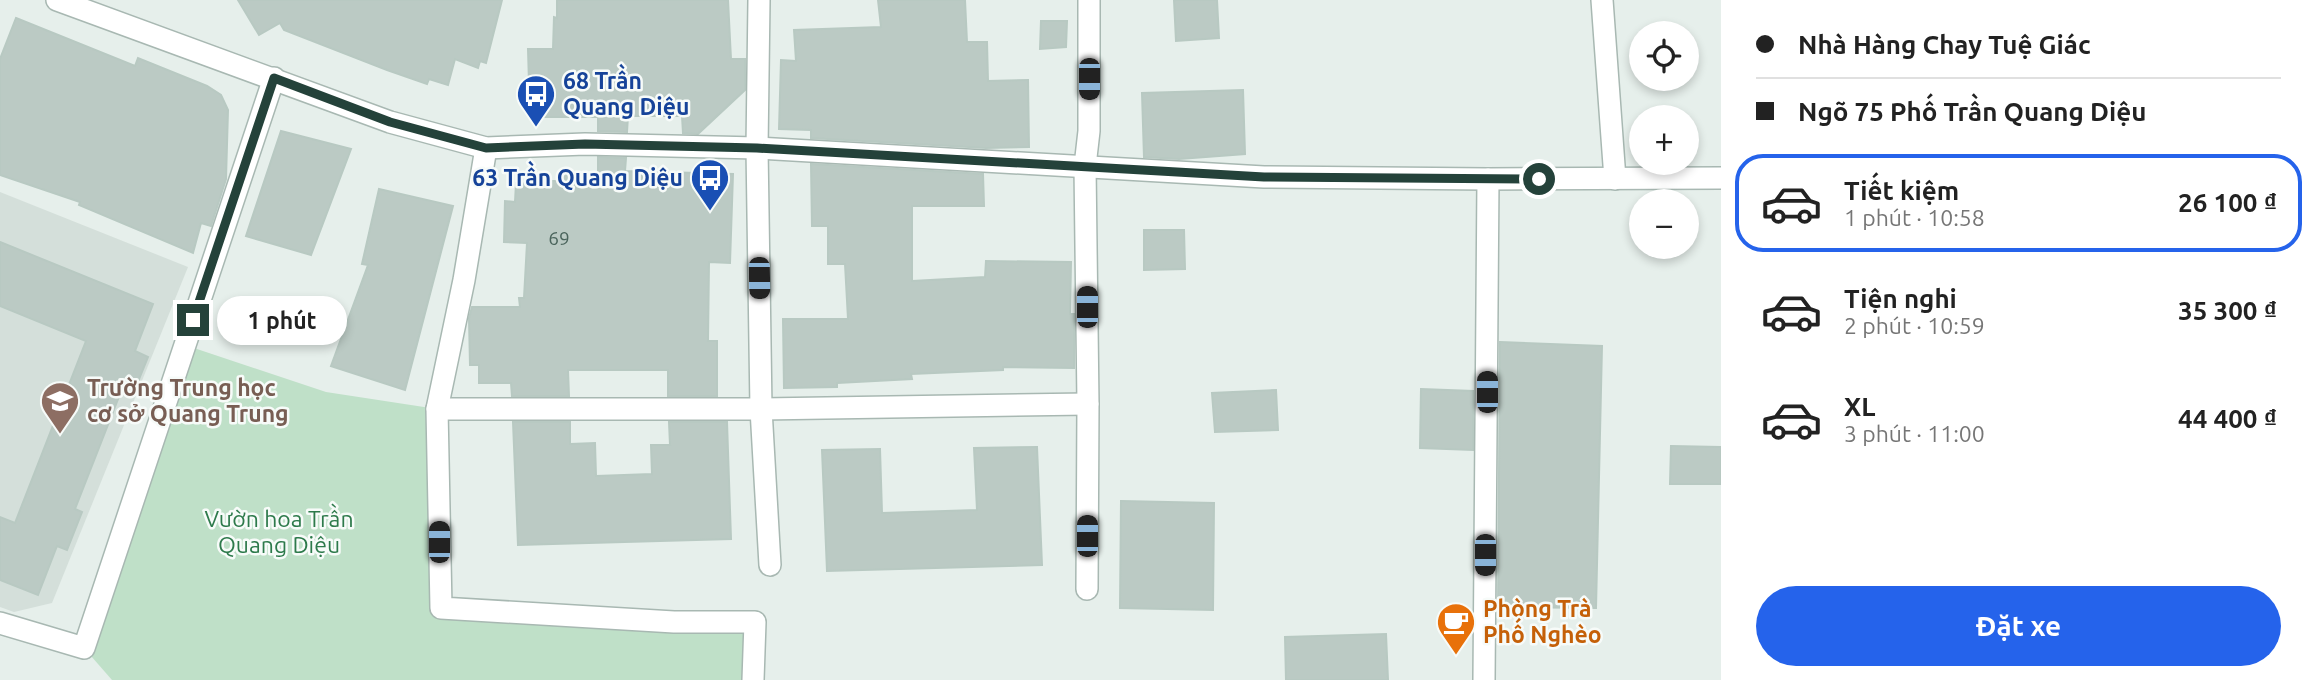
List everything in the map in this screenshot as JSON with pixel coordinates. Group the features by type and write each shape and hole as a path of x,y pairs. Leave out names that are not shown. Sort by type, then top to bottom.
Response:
{"street":[{"path":"57,0 390,122 486,148 585,144 757,148 1264,177 1721,178"},
{"path":"759,0 757,148 761,409 770,565"},
{"path":"1087,589 1085,166 1089,131 1089,0"},
{"path":"1602,0 1615,179"},
{"path":"0,623 84,648 274,78"},
{"path":"486,148 464,280 438,409 441,608 674,622 755,622 753,680"},
{"path":"1484,680 1488,179"},
{"path":"438,409 761,409 1088,404"}],"shaded area":[{"name":"Trường Trung học cơ sở Quang Trung","path":"0,192 188,267 52,603 14,612 0,607"}],"green space":[{"name":"Vườn hoa Trần Quang Diệu","path":"185,345 326,392 437,409 441,608 755,622 753,680 112,680 84,648"}],"building":[{"path":"238,0 502,0 486,63 480,61 478,68 455,59 448,85 429,79 427,84 387,70 284,30 280,23 259,35"},
{"path":"557,0 728,0 731,59 745,59 745,90 698,134 683,133 682,116 628,116 627,132 598,131 598,117 530,117 528,49 553,49"},
{"path":"878,0 965,0 967,42 987,42 988,81 1028,80 1029,147 986,148 811,138 811,130 779,129 781,60 796,61 794,30 881,27"},
{"path":"1174,0 1217,0 1219,38 1176,41"},
{"path":"16,18 135,66 138,58 207,86 221,95 228,110 226,179 211,226 201,223 193,253 79,205 80,202 0,175 0,59"},
{"path":"1041,21 1067,21 1066,47 1040,49"},
{"path":"1243,90 1245,154 1179,159 1144,157 1142,93"},
{"path":"281,131 351,149 311,255 246,236"},
{"path":"598,157 626,158 625,171 733,174 730,263 709,262 708,341 717,341 717,396 668,396 668,370 568,370 569,396 512,396 511,383 479,383 479,365 470,365 469,318 472,307 520,307 519,298 524,298 527,243 504,242 505,201 515,202 516,183 550,185 551,181 558,181 558,174 598,175"},
{"path":"811,164 983,174 984,206 912,206 912,281 985,277 986,261 1071,262 1070,314 1074,314 1074,368 1003,367 1003,370 911,374 912,379 837,383 837,387 784,388 783,319 848,319 845,264 828,264 828,226 812,226"},
{"path":"379,189 453,206 405,390 331,366 368,265 362,264"},
{"path":"1144,230 1184,230 1185,269 1144,270"},
{"path":"0,242 153,304 135,351 148,357 133,394 122,389 75,509 82,512 67,550 57,546 38,595 0,580 0,517 15,523 86,341 0,306"},
{"path":"1500,342 1602,346 1596,608 1498,607"},
{"path":"1421,389 1473,391 1473,450 1420,448"},
{"path":"1276,390 1278,430 1215,432 1212,393"},
{"path":"513,422 570,422 570,444 595,443 596,476 652,474 651,445 670,445 669,422 727,422 731,539 518,545"},
{"path":"1671,446 1721,447 1721,484 1670,484"},
{"path":"1037,447 1042,565 827,571 822,450 880,449 882,513 977,510 974,448"},
{"path":"1121,501 1214,503 1213,610 1120,608"},
{"path":"1386,634 1388,680 1286,680 1285,637"}],"place":[{"name":"68 Trần Quang Diệu","path":"536,128"},
{"name":"63 Trần Quang Diệu","path":"710,212"},
{"name":"Trường Trung học cơ sở Quang Trung","path":"60,435"},
{"name":"Phòng Trà Phố Nghèo","path":"1456,656"}],"route":[{"path":"193,320 274,78 390,122 486,148 585,144 757,148 1264,177 1539,179"}]}
